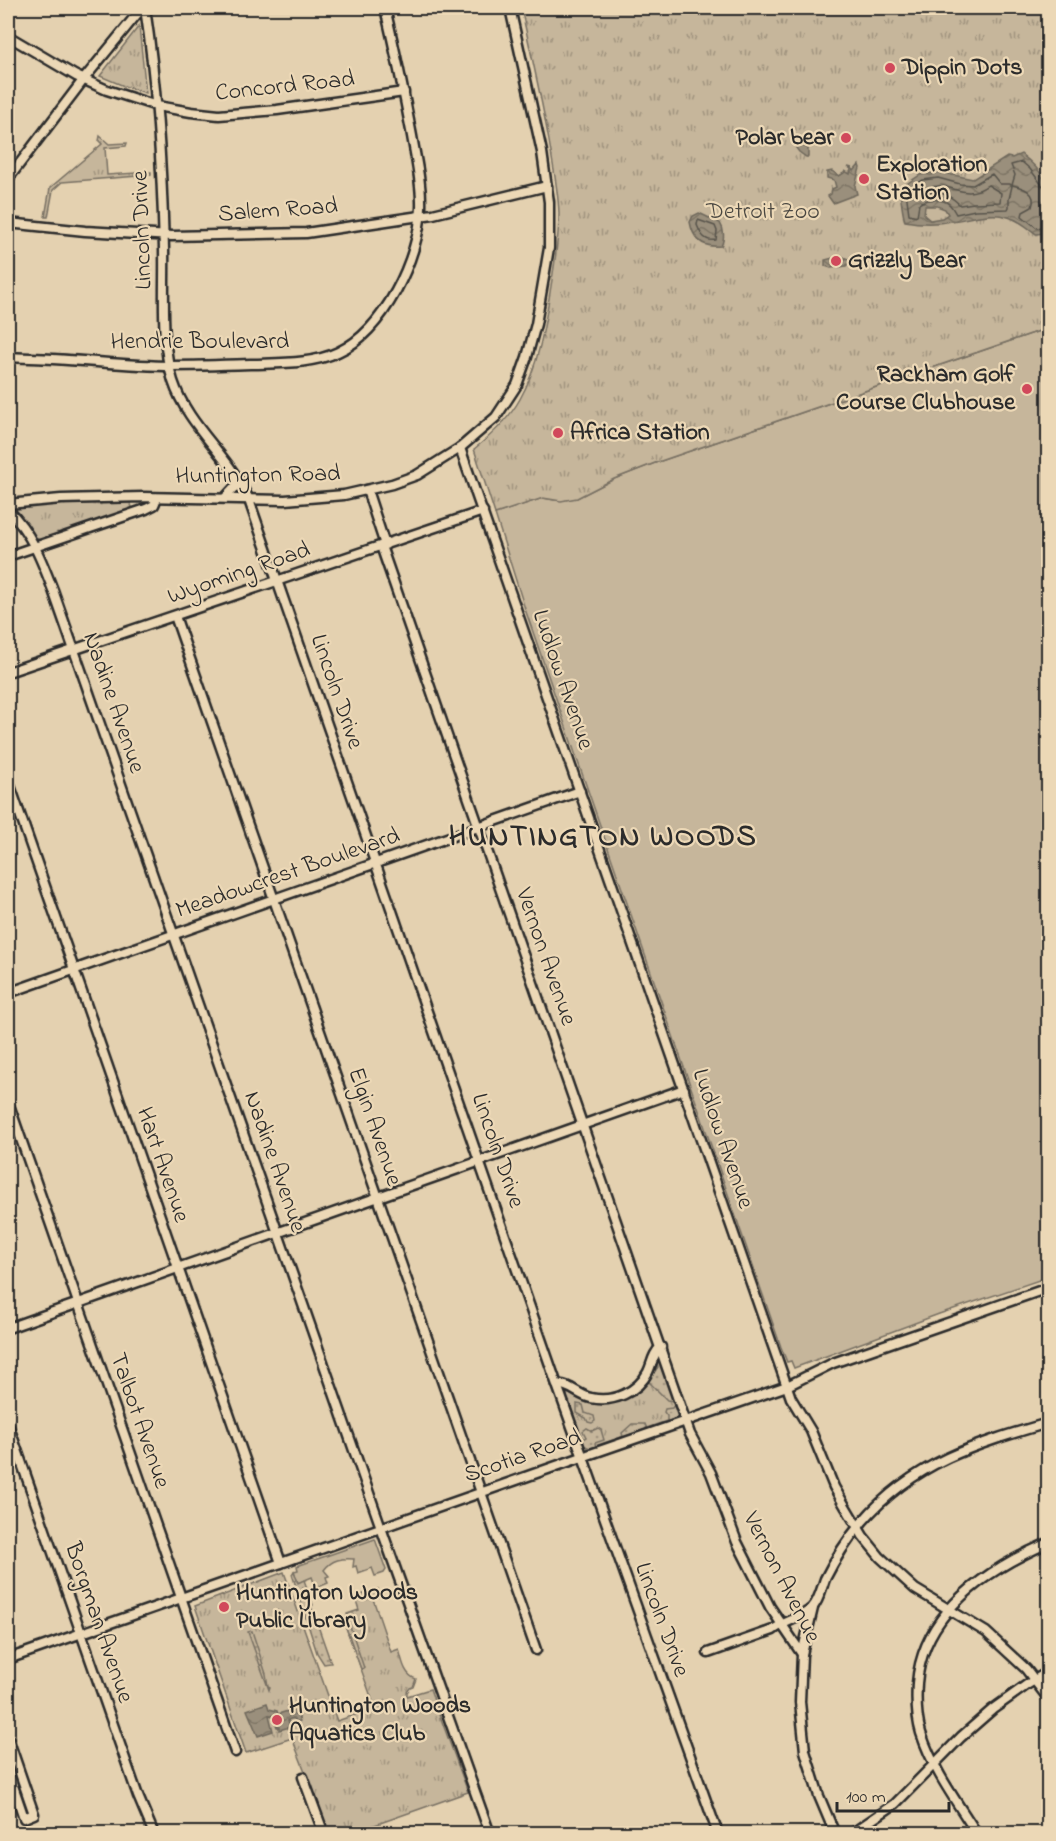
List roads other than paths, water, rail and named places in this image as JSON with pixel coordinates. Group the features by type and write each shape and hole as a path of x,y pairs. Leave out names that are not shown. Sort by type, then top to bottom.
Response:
{"street":[{"path":"8,179 84,80 144,8"},
{"name":"Lincoln Drive","path":"144,8 153,57 157,106 167,354 175,387 183,404 238,478 249,500 582,1457 718,1833"},
{"name":"Hendrie Boulevard","path":"8,357 169,366 272,363 313,359 343,350 372,327 393,297 409,259 420,216 418,170 404,92 385,8"},
{"name":"Huntington Road","path":"8,504 61,499 135,497 249,500 321,498 367,490 417,475 460,448 484,429 502,411 517,385 536,324 549,248 550,218 547,186 535,118 510,8"},
{"name":"Concord Road","path":"8,36 84,80 114,93 157,106 199,113 219,115 277,110 404,92"},
{"name":"Salem Road","path":"8,223 163,236 306,233 420,216 547,186"},
{"name":"Ludlow Avenue","path":"460,448 791,1398 811,1431 834,1487 858,1528 880,1557 904,1580 986,1632 1036,1680 1048,1698"},
{"path":"225,498 236,486 238,478"},
{"name":"Vernon Avenue","path":"367,490 383,546 479,828 690,1434 711,1473 737,1542 770,1607 802,1654 800,1702 805,1751 819,1796 835,1833"},
{"path":"135,497 136,512"},
{"path":"8,556 154,505 157,498"},
{"name":"Nadine Avenue","path":"8,510 35,546 75,650 277,1232 490,1833"},
{"name":"Wyoming Road","path":"8,672 483,511"},
{"name":"Elgin Avenue","path":"175,616 536,1650"},
{"name":"Hart Avenue","path":"8,780 281,1563"},
{"name":"Meadowcrest Boulevard","path":"8,993 580,791"},
{"path":"8,1328 684,1089"},
{"name":"Talbot Avenue","path":"8,1102 235,1752"},
{"name":"Scotia Road","path":"8,1659 787,1386 833,1363 1048,1288"},
{"path":"557,1385 562,1384 591,1398 604,1400 619,1397 642,1381 661,1347"},
{"path":"802,1654 813,1608 832,1565 858,1528 894,1491 938,1462 970,1447 1048,1423"},
{"name":"Borgman Avenue","path":"8,1424 138,1796 154,1833"},
{"path":"978,1833 939,1774 924,1740 916,1700 921,1661 930,1636 948,1609 985,1576 1048,1543"},
{"path":"708,1653 773,1630 813,1608"},
{"path":"851,1833 894,1804 993,1709 1048,1672"},
{"path":"8,1738 34,1814 24,1818 8,1772"},
{"path":"303,1777 324,1833"}],"water":[{"path":"794,140 808,148 808,157 799,152 793,144"},
{"path":"1021,154 1032,163 1044,179 1047,195 1048,228 1046,233 1036,234 1012,218 1001,215 934,223 905,221 900,194 896,191 920,175 938,172 973,179 1007,157 1012,158","holes":["925,206 945,209 948,214 942,218 930,220 924,215"]},
{"path":"859,165 855,186 857,194 833,203 828,196 836,187 834,180 827,178 827,172 832,171 839,176 845,171 850,174 851,169 848,167 852,168 854,171"},
{"path":"699,213 720,223 724,234 721,246 704,244 696,238 690,222 693,216"},
{"path":"841,256 848,259 846,266 831,268 825,266 825,260"},
{"path":"267,1703 269,1709 277,1711 278,1714 288,1711 287,1706 291,1705 300,1710 297,1714 300,1721 297,1722 293,1718 288,1720 290,1727 279,1730 273,1716 269,1715 273,1731 258,1736 247,1710"}],"place":[{"name":"Dippin Dots","path":"890,68"},
{"name":"Polar bear","path":"846,138"},
{"name":"Exploration Station","path":"864,179"},
{"name":"Grizzly Bear","path":"836,261"},
{"name":"Rackham Golf Course Clubhouse","path":"1027,389"},
{"name":"Africa Station","path":"558,433"},
{"name":"Huntington Woods Public Library","path":"224,1607"},
{"name":"Huntington Woods Aquatics Club","path":"277,1720"}],"district":[{"name":"HUNTINGTON WOODS","path":"603,838"}],"park label":[{"name":"Detroit Zoo","path":"763,212"}]}
